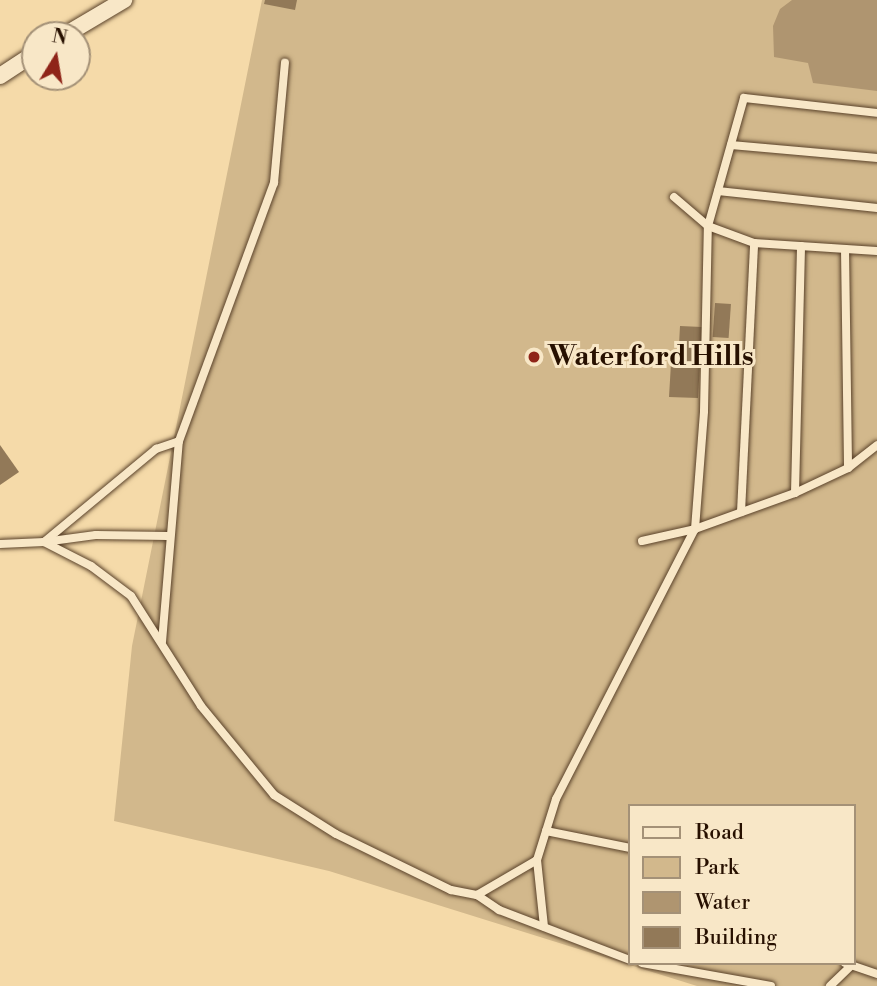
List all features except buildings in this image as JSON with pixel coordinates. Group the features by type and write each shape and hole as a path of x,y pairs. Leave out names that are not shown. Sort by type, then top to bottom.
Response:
{"street":[{"path":"89,21 124,0"},
{"path":"0,76 21,63"}],"lane":[{"path":"162,642 168,536 180,441 274,183 285,62"},
{"path":"544,927 537,860 556,799 695,529 704,411 708,226 744,98 877,113"},
{"path":"731,145 877,158"},
{"path":"718,191 877,208"},
{"path":"674,197 708,226 754,243 877,251"},
{"path":"741,512 754,243"},
{"path":"795,493 801,246"},
{"path":"845,249 848,468"},
{"path":"44,542 156,449 180,441"},
{"path":"642,541 695,529 795,493 848,468 877,445"},
{"path":"0,544 44,542 96,535 168,536"},
{"path":"44,542 91,566 131,596 201,706 274,795 336,834 451,890 477,895 499,910 628,959"},
{"path":"546,831 628,848"},
{"path":"477,895 537,860"},
{"path":"653,965 771,986"},
{"path":"830,986 848,965 877,974"}],"green space":[{"name":"Waterford Hills","path":"262,0 877,0 877,986 697,986 630,965 856,965 856,804 628,804 628,964 329,871 114,821 132,646"}],"water":[{"path":"792,0 877,0 877,91 813,83 808,63 774,57 773,26 780,9"}],"place":[{"name":"Waterford Hills","path":"534,357"}]}
